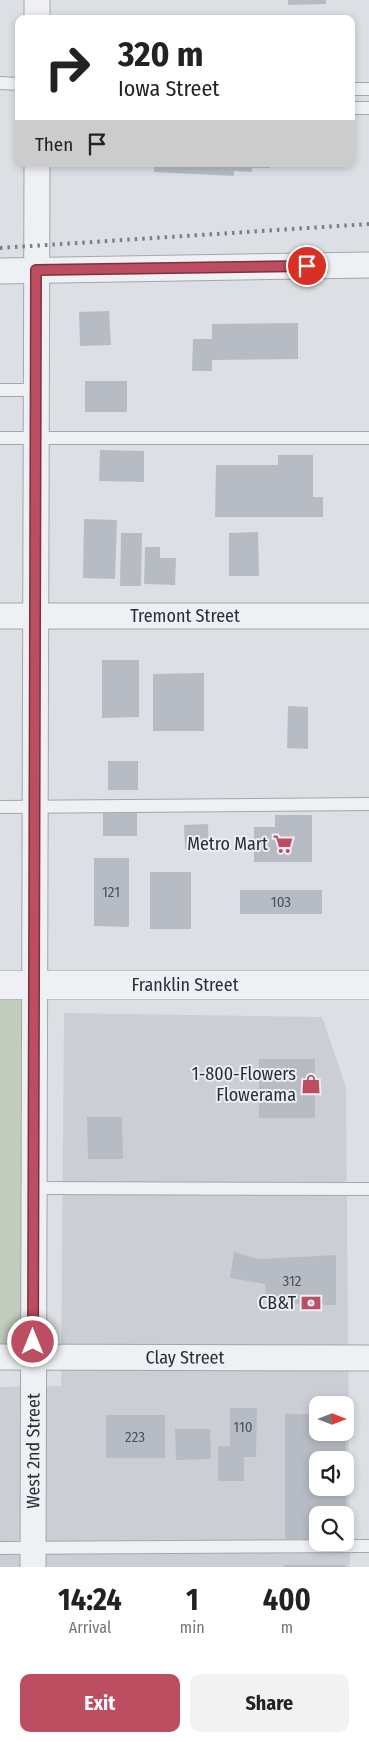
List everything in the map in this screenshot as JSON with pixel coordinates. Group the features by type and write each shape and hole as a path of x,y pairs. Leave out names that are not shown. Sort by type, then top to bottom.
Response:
{"street":[{"path":"37,0 37,15"},
{"name":"West 2nd Street","path":"33,1557 37,167"},
{"path":"0,271 369,266"},
{"name":"Tremont Street","path":"0,616 369,616"},
{"name":"Franklin Street","path":"0,985 369,985"},
{"name":"Clay Street","path":"0,1357 369,1358"}],"lane":[{"path":"0,83 15,84"},
{"path":"355,89 369,89"},
{"path":"355,108 369,108"},
{"path":"0,390 36,390"},
{"path":"0,438 369,438"},
{"path":"0,807 369,804"},
{"path":"34,1188 369,1189"},
{"path":"0,1548 33,1557 369,1546"}],"shaded area":[{"path":"64,1013 322,1017 346,1087 349,1396 309,1396 309,1441 349,1441 349,1451 309,1451 309,1496 349,1496 349,1506 309,1506 309,1551 350,1551 350,1567 0,1567 0,1387 61,1386"}],"green space":[{"path":"0,985 34,985 33,1357 0,1357"}],"building":[{"path":"288,0 326,0 326,4 288,5"},
{"path":"154,167 270,167 252,168 252,172 234,171 234,176 154,172"},
{"path":"109,311 111,345 80,346 79,312"},
{"path":"298,323 298,359 212,360 212,371 192,371 193,339 212,339 212,324"},
{"path":"85,381 127,381 127,412 85,412"},
{"path":"100,450 144,451 144,482 99,481"},
{"path":"278,455 313,455 313,497 323,497 323,517 215,517 216,465 278,465"},
{"path":"84,519 117,520 115,579 83,578"},
{"path":"258,532 259,576 229,576 229,533"},
{"path":"121,533 142,533 141,586 120,586"},
{"path":"145,547 160,547 160,558 176,558 175,585 144,584"},
{"path":"102,660 139,660 139,717 102,718"},
{"path":"204,673 204,731 153,731 153,674"},
{"path":"288,706 308,707 308,749 287,748"},
{"path":"108,761 138,761 138,790 108,790"},
{"path":"103,810 137,810 137,836 103,836"},
{"name":"Metro Mart","path":"275,815 312,815 312,862 254,862 254,827 275,827"},
{"path":"208,824 209,849 185,849 184,825"},
{"path":"94,858 129,858 129,927 94,926"},
{"path":"150,872 191,872 191,929 150,929"},
{"name":"Metro Mart","path":"240,890 322,890 322,914 240,914"},
{"path":"259,1059 315,1059 315,1118 259,1118"},
{"path":"87,1117 122,1117 123,1159 88,1159"},
{"path":"234,1252 258,1259 336,1255 336,1305 282,1304 284,1299 266,1298 265,1284 230,1278"},
{"path":"230,1408 257,1408 256,1457 244,1457 244,1481 218,1481 218,1446 230,1446"},
{"path":"285,1414 309,1414 309,1441 346,1441 346,1451 309,1451 309,1496 346,1496 346,1506 309,1506 309,1539 285,1539"},
{"path":"106,1415 165,1415 165,1458 106,1458"},
{"path":"175,1429 210,1429 211,1459 176,1460"},
{"path":"284,1565 345,1565 345,1567 284,1567"}],"railway":[{"path":"0,248 369,224"}],"place":[{"name":"Metro Mart","path":"283,844"},
{"name":"1-800-Flowers Flowerama","path":"311,1084"},
{"name":"CB&T","path":"311,1303"}],"route":[{"path":"33,1342 36,270 307,266"}]}
